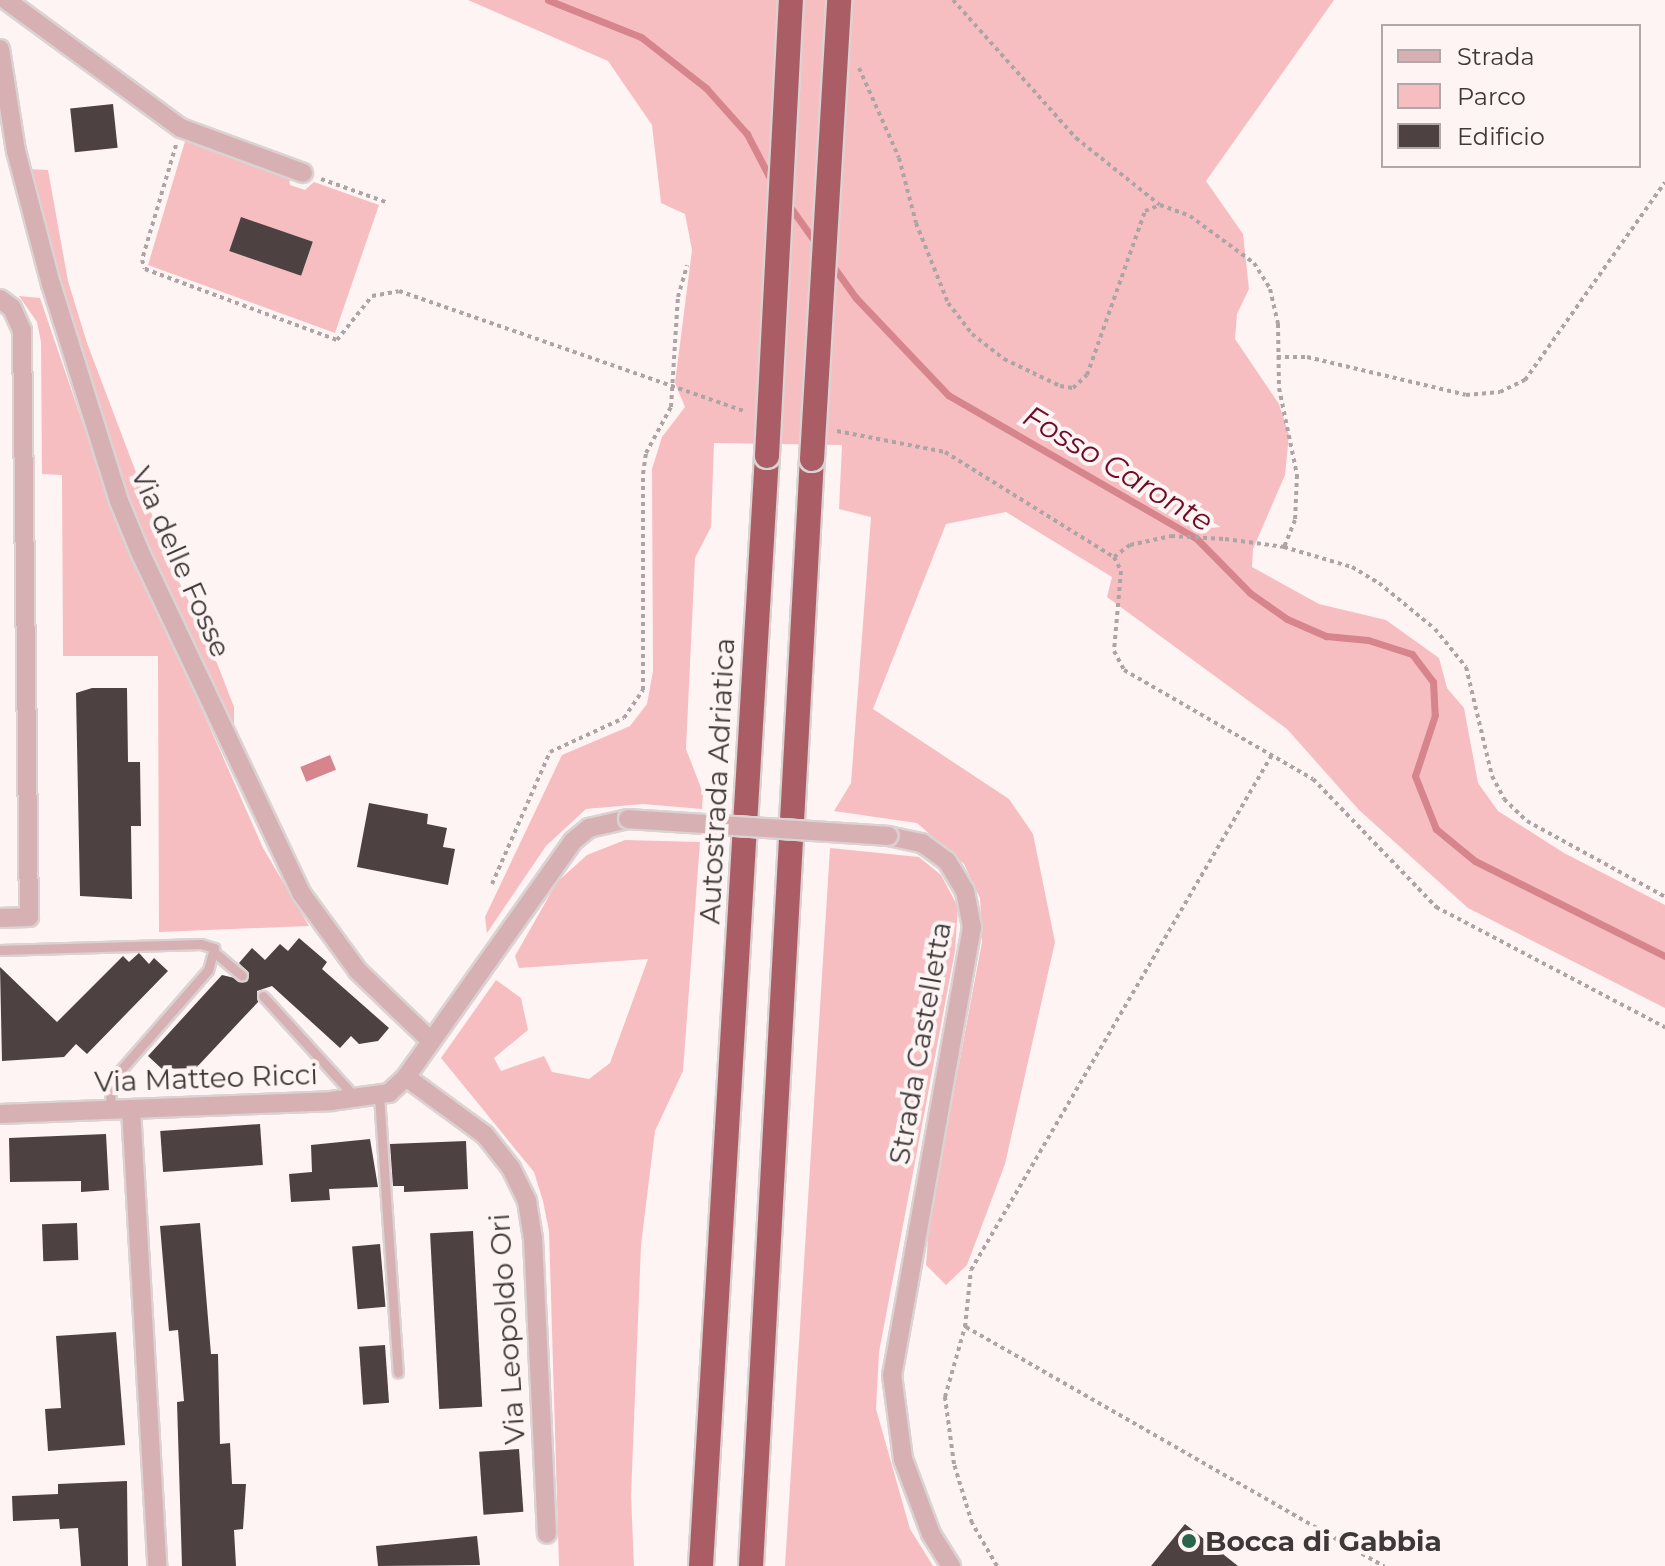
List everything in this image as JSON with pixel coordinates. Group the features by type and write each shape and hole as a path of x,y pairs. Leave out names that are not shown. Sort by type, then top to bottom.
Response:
{"highway":[{"name":"Autostrada Adriatica","path":"701,1566 791,0"},
{"path":"751,1566 839,0"}],"street":[{"path":"6,0 181,128 303,173"},
{"name":"Via delle Fosse","path":"0,49 16,151 47,272 119,501 140,552 301,893 358,971 431,1041"},
{"path":"0,299 12,308 22,330 29,917 0,918"},
{"name":"Strada Castelletta","path":"406,1077 573,841 589,828 628,819 888,836 922,843 947,861 965,891 972,927 892,1375 903,1459 931,1534 951,1566"},
{"name":"Via Matteo Ricci","path":"0,1114 358,1099 379,1096 406,1077"},
{"name":"Via Leopoldo Ori","path":"406,1077 485,1135 511,1168 527,1201 533,1239 547,1534"},
{"path":"131,1109 157,1566"}],"lane":[{"path":"0,950 201,944 242,976"},
{"path":"110,1110 111,1081 208,970 215,953"},
{"path":"263,996 358,1099"},
{"path":"379,1096 398,1372"}],"path":[{"path":"953,0 1076,138 1160,205 1190,216 1254,263 1270,289 1278,324 1277,357 1297,475 1295,520 1284,547"},
{"path":"853,58 882,114 948,303 972,334 1004,359 1060,386 1073,388 1087,375 1145,211 1160,205"},
{"path":"181,128 142,260 145,269 337,340 372,296 399,291 753,414"},
{"path":"303,173 386,202"},
{"path":"1277,357 1307,357 1466,395 1500,392 1525,380 1665,182"},
{"path":"492,884 550,752 624,718 643,690 643,474 646,453 671,407 675,389 676,310 687,265"},
{"path":"823,428 922,443 945,452 1114,557 1121,571 1114,651 1124,670 1273,753 1313,779 1436,907 1665,1027"},
{"path":"1114,557 1130,545 1171,536 1284,547 1352,567 1435,629 1466,667 1492,776 1504,799 1527,821 1665,897"},
{"path":"997,1566 972,1523 954,1464 946,1411 948,1372 965,1327 971,1270 1273,753"},
{"path":"965,1327 1384,1566"}],"green space":[{"path":"468,0 1334,0 1206,181 1243,234 1249,289 1237,314 1235,339 1279,404 1289,435 1285,475 1253,549 1252,567 1319,604 1386,620 1439,658 1447,688 1464,708 1478,783 1498,811 1564,853 1665,905 1665,1008 1468,908 1359,810 1287,729 1107,597 1112,577 1006,512 946,524 873,709 1009,799 1033,834 1055,942 1005,1164 967,1265 946,1285 926,1265 929,1224 982,942 980,898 964,864 917,823 834,811 851,783 871,517 839,509 842,445 714,443 711,527 695,558 686,749 703,793 702,809 643,804 586,809 546,846 487,933 485,917 562,755 630,726 647,704 653,671 652,469 662,437 685,407 675,383 692,250 685,214 661,203 652,125 608,61"},
{"path":"186,138 289,174 290,185 305,190 314,182 379,205 335,333 148,265","holes":["241,218 313,242 301,276"]},
{"path":"28,169 48,170 68,281 87,343 173,570 208,640 234,707 234,728 145,548 80,366"},
{"path":"19,296 40,298 107,494 263,848 309,926 159,932 158,656 63,656 62,475 42,474 41,342 37,322"},
{"path":"625,840 700,842 683,1071 655,1131 641,1245 631,1496 634,1566 559,1566 549,1231 543,1201 534,1172 441,1058 496,980 521,998 528,1030 494,1058 501,1071 544,1056 552,1072 589,1079 610,1063 648,959 519,968 515,956 557,882 587,855"},
{"path":"830,848 919,857 941,875 958,907 955,951 879,1352 876,1409 910,1529 933,1566 785,1566"}],"shaded area":[{"path":"330,755 336,770 306,782 300,767"}],"building":[{"path":"113,104 118,148 75,152 70,108"},
{"path":"241,217 313,242 301,276 229,251"},
{"path":"92,688 127,688 128,762 140,762 141,826 131,826 132,899 80,896 76,693"},
{"path":"369,803 428,814 427,824 447,828 443,847 455,849 448,885 357,867"},
{"path":"299,938 327,962 322,969 389,1028 378,1041 359,1044 351,1036 340,1048 272,986 257,991 258,1002 196,1068 162,1069 148,1056 222,975 247,981 249,973 239,963 252,948 265,960 280,944 288,951"},
{"path":"139,953 149,964 154,958 168,971 87,1054 76,1044 64,1057 2,1061 0,967 57,1022 123,956 129,962"},
{"path":"260,1124 263,1165 163,1172 160,1131"},
{"path":"106,1134 109,1190 81,1192 81,1181 10,1182 9,1138"},
{"path":"370,1139 378,1187 329,1189 330,1200 291,1202 289,1174 312,1172 311,1145"},
{"path":"466,1141 468,1189 404,1192 404,1186 393,1186 390,1144"},
{"path":"77,1223 78,1260 43,1261 42,1224"},
{"path":"200,1223 211,1354 218,1354 220,1444 230,1443 232,1484 246,1484 243,1529 234,1530 236,1566 182,1566 177,1402 184,1401 178,1330 169,1331 160,1226"},
{"path":"473,1231 482,1407 439,1409 430,1233"},
{"path":"380,1244 385,1307 358,1309 352,1246"},
{"path":"116,1332 125,1445 48,1451 45,1409 61,1408 56,1336"},
{"path":"385,1345 389,1403 363,1405 359,1347"},
{"path":"519,1449 523,1512 483,1515 479,1452"},
{"path":"127,1481 128,1566 81,1566 78,1528 60,1529 59,1519 13,1521 12,1496 58,1494 58,1484"},
{"name":"Bocca di Gabbia","path":"1185,1524 1238,1566 1151,1566"},
{"path":"477,1536 480,1565 378,1566 376,1546"}],"waterway":[{"name":"Fosso Caronte","path":"548,0 641,37 706,88 747,134 773,184"},
{"name":"Fosso Caronte","path":"788,204 818,246"},
{"name":"Fosso Caronte","path":"830,262 856,298 948,395 1196,538 1250,593 1287,619 1326,636 1368,640 1412,654 1433,682 1435,715 1415,776 1436,829 1475,861 1665,956"}],"place":[{"name":"Bocca di Gabbia","path":"1189,1541"}]}
